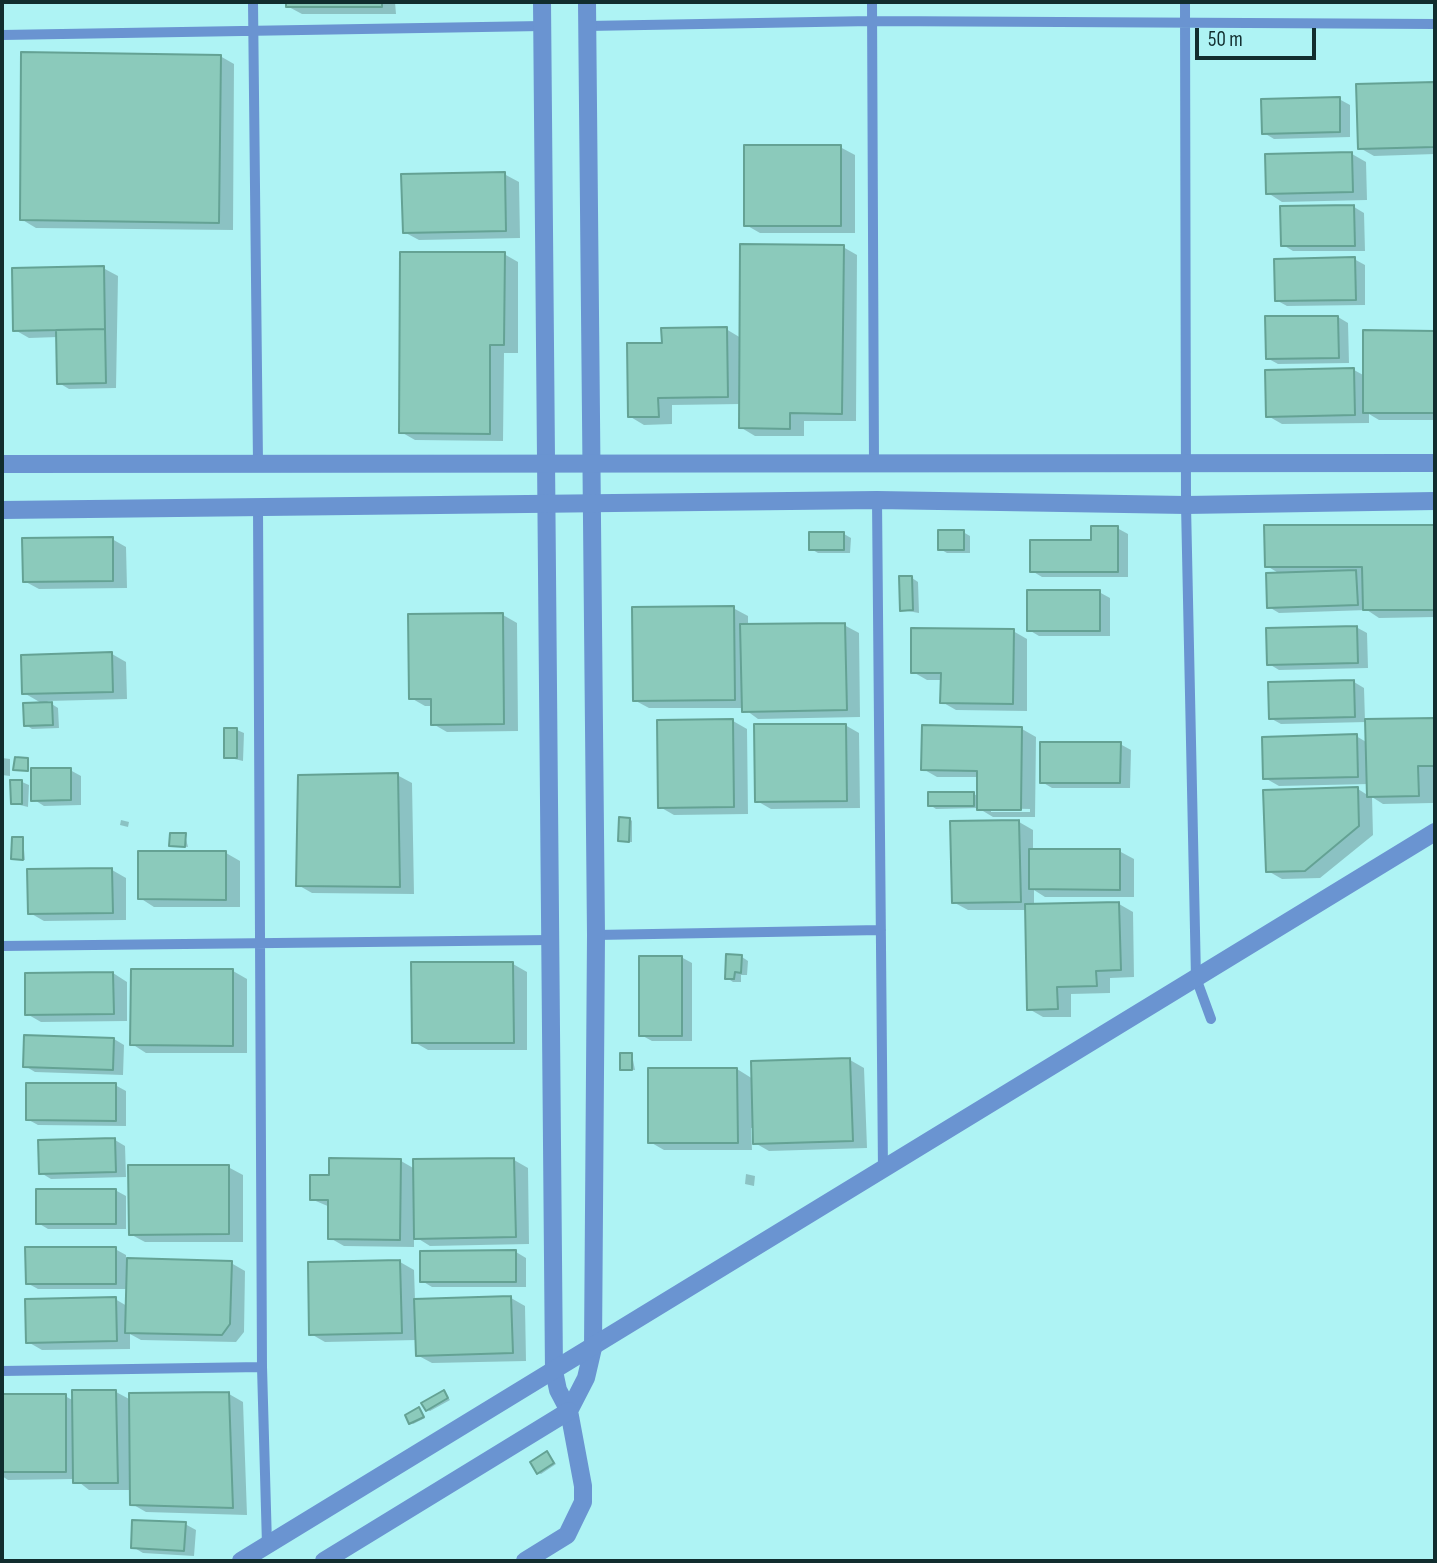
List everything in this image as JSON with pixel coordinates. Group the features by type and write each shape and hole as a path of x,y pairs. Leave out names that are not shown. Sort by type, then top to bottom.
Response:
{"street":[{"path":"525,1561 568,1535 583,1502 583,1486 569,1412 558,1390 554,1371 542,2"},
{"path":"324,1561 569,1412 586,1378 593,1348 596,935 587,2"},
{"path":"2,464 591,461 874,464 1435,463"},
{"path":"2,510 877,500 1186,505 1435,501"},
{"path":"241,1561 1435,832"}],"lane":[{"path":"253,2 258,463"},
{"path":"872,2 874,464"},
{"path":"1185,2 1186,505 1196,978 1211,1019"},
{"path":"587,26 872,21 1435,24"},
{"path":"2,35 542,26"},
{"path":"877,500 883,1170"},
{"path":"258,507 262,1367 267,1545"},
{"path":"596,935 881,930"},
{"path":"2,946 550,940"},
{"path":"2,1371 262,1367"}],"building":[{"path":"286,2 382,2 382,7 286,7"},
{"path":"21,52 221,55 219,223 20,220"},
{"path":"1435,82 1435,147 1358,149 1356,84"},
{"path":"1340,97 1340,132 1262,134 1261,99"},
{"path":"744,145 841,145 841,226 744,226"},
{"path":"1352,152 1353,192 1266,194 1265,154"},
{"path":"505,172 506,231 403,233 401,174"},
{"path":"1354,205 1355,246 1281,246 1280,206"},
{"path":"740,244 844,245 842,414 790,413 790,429 739,428"},
{"path":"400,252 505,252 504,345 490,345 490,434 399,433"},
{"path":"1355,257 1356,300 1275,301 1274,259"},
{"path":"104,266 105,329 13,331 12,268"},
{"path":"1265,316 1338,316 1339,358 1266,359"},
{"path":"727,327 728,397 658,398 659,417 628,417 627,343 662,343 661,328"},
{"path":"105,329 106,383 57,384 56,330"},
{"path":"1363,330 1435,331 1435,413 1363,413"},
{"path":"1354,368 1355,415 1266,417 1265,370"},
{"path":"1264,525 1435,525 1435,610 1363,610 1362,567 1265,567"},
{"path":"1091,526 1118,526 1118,572 1030,572 1030,540 1091,540"},
{"path":"938,530 964,530 964,550 938,550"},
{"path":"809,532 844,532 844,550 809,550"},
{"path":"113,537 113,581 23,582 22,538"},
{"path":"1356,570 1358,605 1267,608 1266,573"},
{"path":"899,576 912,576 913,610 900,611"},
{"path":"1027,590 1100,590 1100,631 1027,631"},
{"path":"734,606 735,700 633,701 632,607"},
{"path":"503,613 504,724 431,725 431,699 409,699 408,614"},
{"path":"845,623 847,710 742,712 740,624"},
{"path":"1357,626 1358,663 1267,665 1266,628"},
{"path":"911,628 1014,629 1013,704 940,703 941,673 911,673"},
{"path":"112,652 113,692 22,694 21,655"},
{"path":"1354,680 1355,717 1269,719 1268,682"},
{"path":"52,702 53,725 24,726 23,703"},
{"path":"1435,718 1435,766 1418,766 1419,796 1367,797 1365,719"},
{"path":"733,719 734,807 658,808 657,720"},
{"path":"754,724 846,724 847,801 755,802"},
{"path":"922,725 1022,727 1021,810 977,810 977,771 921,770"},
{"path":"224,728 237,728 237,758 224,758"},
{"path":"1357,734 1358,777 1263,779 1262,737"},
{"path":"1040,742 1121,742 1120,783 1040,783"},
{"path":"15,757 28,758 28,771 13,770"},
{"path":"31,768 71,768 71,800 31,801"},
{"path":"398,773 400,887 296,886 298,775"},
{"path":"10,780 22,780 22,804 11,804"},
{"path":"1358,787 1359,826 1305,871 1266,872 1263,790"},
{"path":"928,792 974,792 974,806 928,806"},
{"path":"619,817 630,818 629,842 618,841"},
{"path":"1019,820 1021,902 952,903 950,821"},
{"path":"170,833 186,833 185,847 169,846"},
{"path":"12,837 23,837 23,860 11,859"},
{"path":"1029,849 1120,849 1120,890 1029,889"},
{"path":"138,851 226,851 226,900 138,899"},
{"path":"112,868 113,913 28,914 27,869"},
{"path":"1119,902 1121,970 1096,971 1097,986 1057,987 1058,1009 1027,1010 1025,904"},
{"path":"726,954 742,955 741,973 735,972 734,979 725,979"},
{"path":"639,956 682,956 682,1036 639,1036"},
{"path":"411,962 513,962 514,1043 412,1043"},
{"path":"131,969 233,969 233,1046 130,1045"},
{"path":"113,972 114,1014 25,1015 25,973"},
{"path":"24,1035 114,1038 113,1070 23,1067"},
{"path":"620,1053 632,1053 632,1070 620,1070"},
{"path":"850,1058 853,1141 753,1144 751,1061"},
{"path":"648,1068 737,1068 738,1143 648,1143"},
{"path":"26,1083 116,1083 116,1121 26,1120"},
{"path":"115,1138 116,1172 39,1174 38,1140"},
{"path":"329,1158 401,1159 400,1240 328,1239 328,1200 310,1200 310,1175 329,1175"},
{"path":"514,1158 516,1237 414,1239 413,1159"},
{"path":"128,1165 229,1165 229,1234 129,1235"},
{"path":"36,1189 116,1189 116,1224 36,1224"},
{"path":"25,1247 116,1247 116,1284 26,1284"},
{"path":"516,1250 516,1282 420,1282 420,1251"},
{"path":"127,1258 232,1261 230,1324 222,1335 125,1333"},
{"path":"400,1260 402,1333 309,1335 308,1262"},
{"path":"511,1296 513,1353 416,1356 414,1299"},
{"path":"116,1297 117,1341 26,1343 25,1299"},
{"path":"72,1390 116,1390 118,1483 73,1483"},
{"path":"444,1390 448,1398 426,1411 421,1403"},
{"path":"229,1392 233,1508 130,1505 129,1393"},
{"path":"2,1394 66,1394 66,1472 2,1472"},
{"path":"419,1407 424,1417 409,1424 405,1415"},
{"path":"547,1451 554,1463 537,1474 530,1462"},
{"path":"132,1520 186,1522 184,1551 131,1548"}]}
